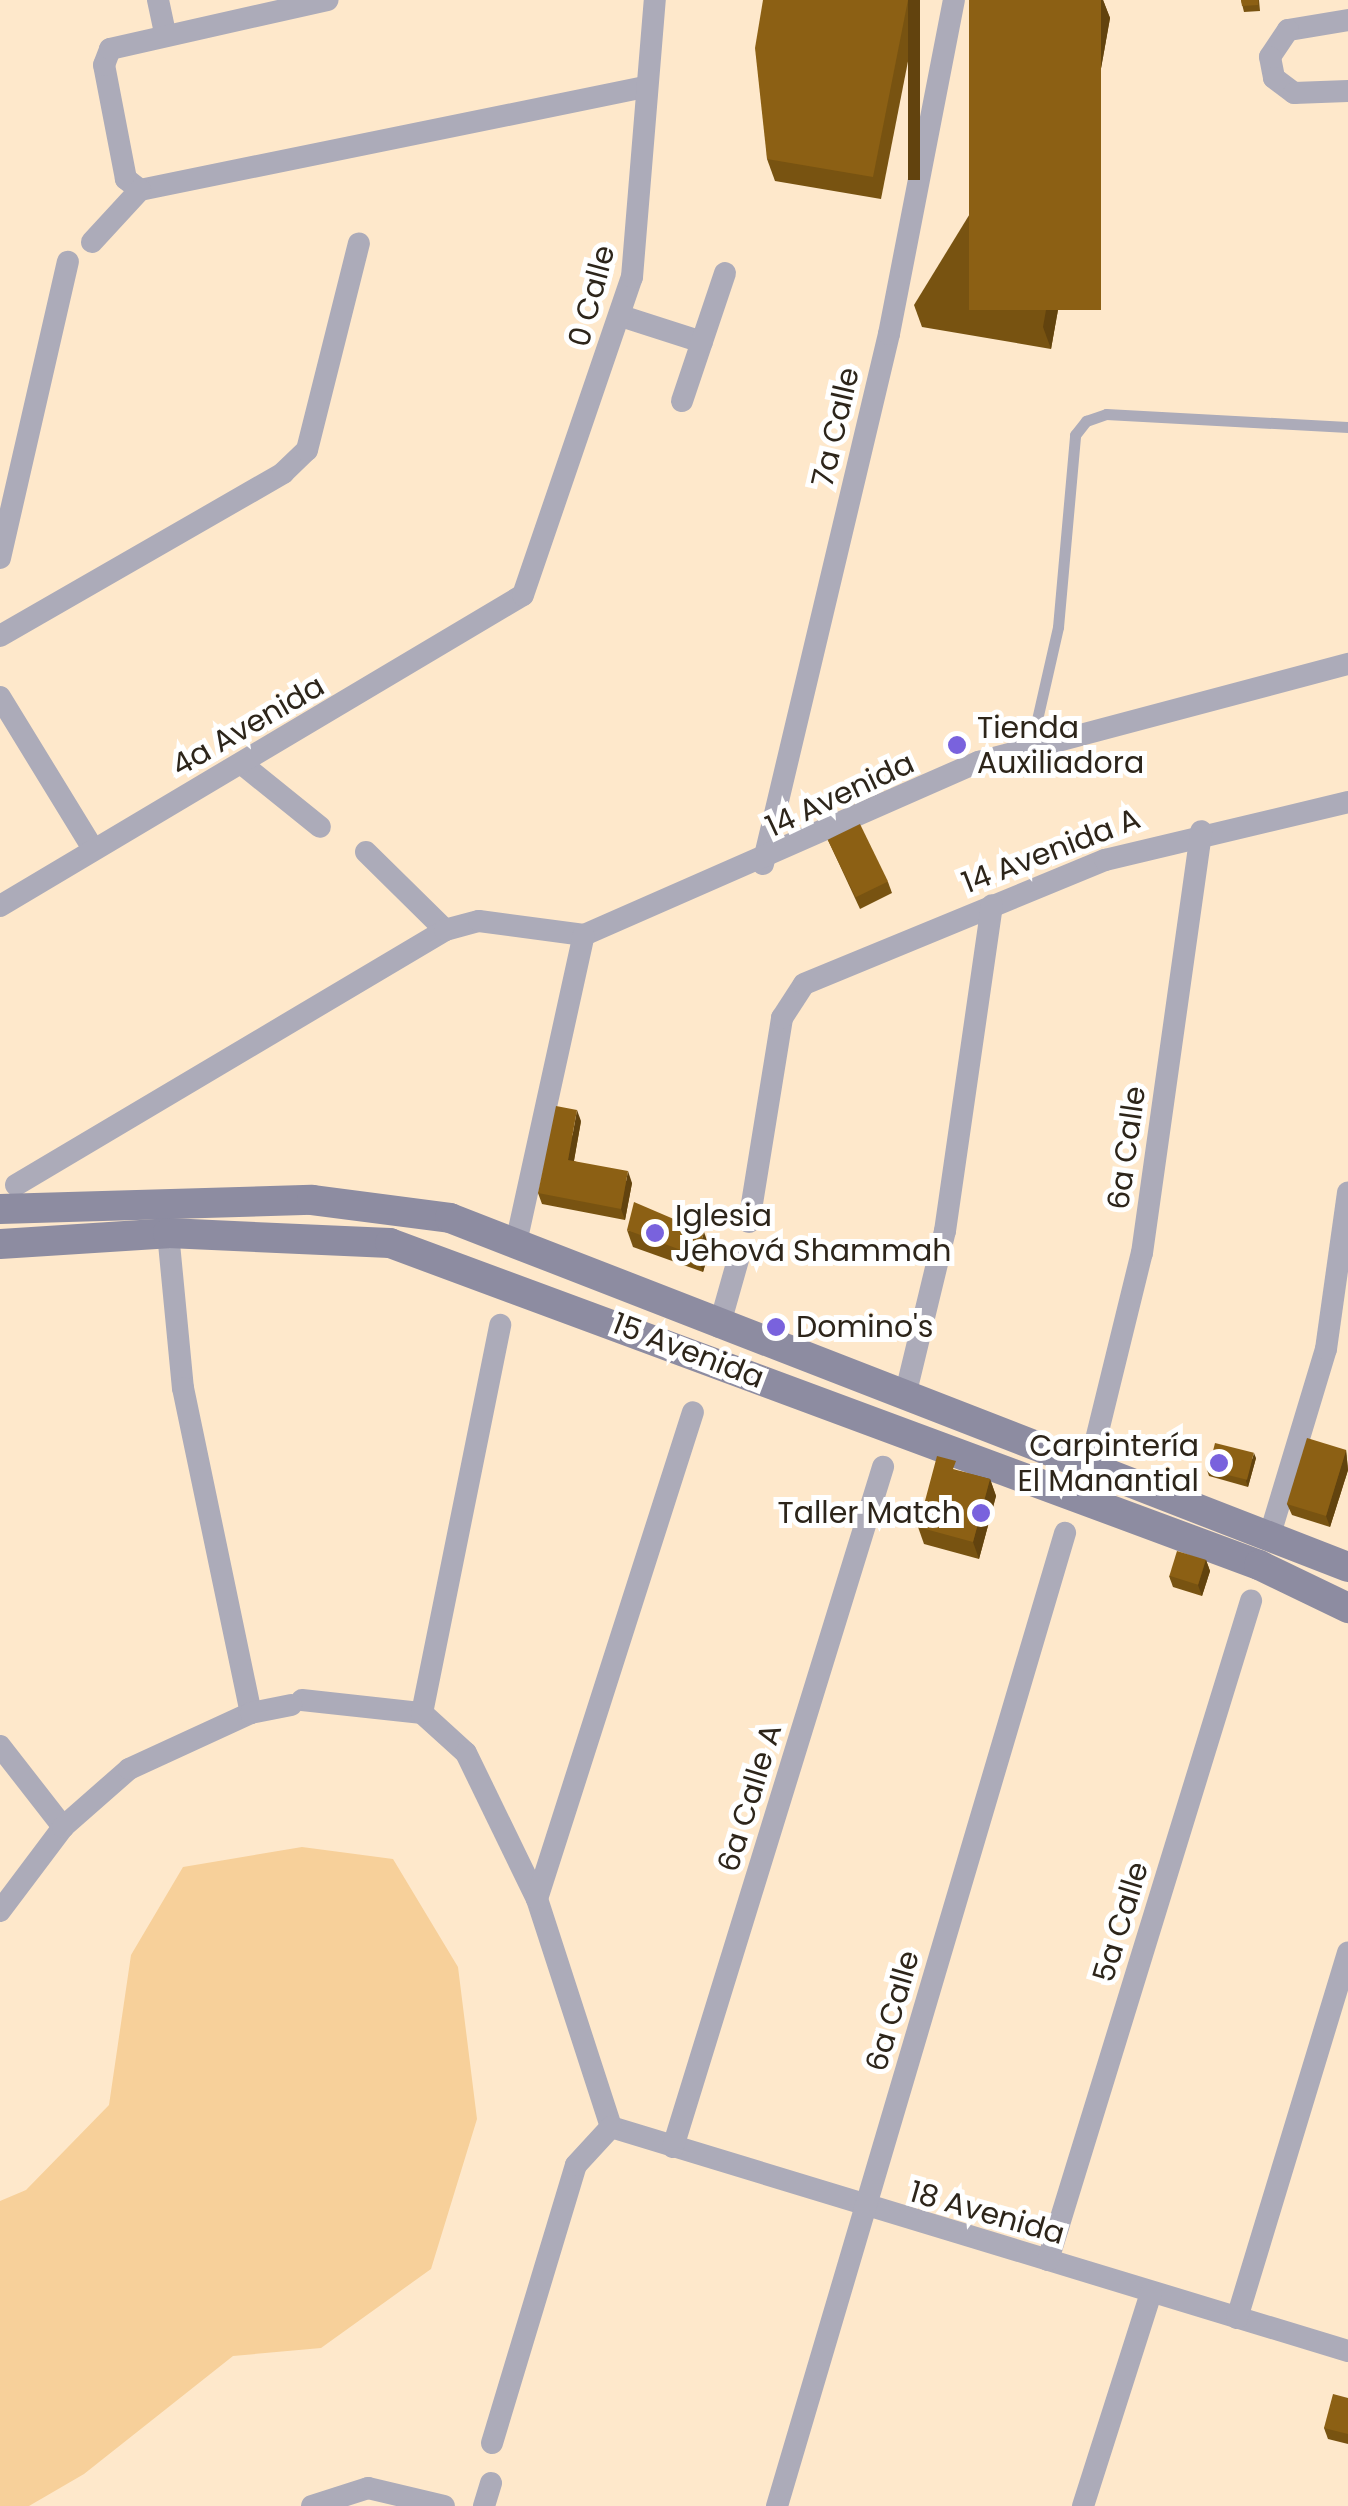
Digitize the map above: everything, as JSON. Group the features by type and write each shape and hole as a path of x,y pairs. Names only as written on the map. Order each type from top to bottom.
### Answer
{"main road":[{"name":"15 Avenida","path":"8,1198 312,1200 399,1206 516,1243 718,1326 1089,1468 1271,1531 1348,1567"},
{"name":"15 Avenida","path":"0,1244 168,1232 336,1235 430,1254 1258,1565 1348,1608"}],"street":[{"path":"158,0 165,32"},
{"path":"140,190 126,178 104,65 110,49 165,32 328,0"},
{"name":"0 Calle","path":"523,595 621,316 642,216 645,87 654,0"},
{"name":"7a Calle","path":"763,864 889,334 954,0"},
{"path":"1348,20 1288,30 1270,56 1274,78 1294,93 1348,91"},
{"path":"92,242 140,190 645,87"},
{"path":"0,636 283,473 306,450 359,243"},
{"path":"0,558 68,262"},
{"path":"682,401 725,273"},
{"path":"621,316 702,342"},
{"name":"4a Avenida","path":"0,906 523,595"},
{"name":"14 Avenida","path":"455,929 480,921 584,936 763,864 1031,746 1348,664"},
{"path":"0,697 93,849"},
{"path":"242,764 320,826"},
{"name":"14 Avenida A","path":"749,1222 792,998 820,974 992,905 1200,831 1348,802"},
{"name":"6a Calle","path":"1089,1468 1146,1235 1200,831"},
{"path":"8,1198 455,929 366,852"},
{"path":"905,1396 944,1231 992,905"},
{"path":"516,1243 584,936"},
{"path":"1271,1531 1326,1349 1348,1193"},
{"path":"168,1232 183,1388 251,1713"},
{"path":"718,1326 740,1253"},
{"path":"422,1713 500,1325"},
{"path":"537,1899 692,1412"},
{"name":"6a Calle A","path":"674,2147 883,1467"},
{"name":"6a Calle","path":"778,2506 1066,1533"},
{"name":"5a Calle","path":"1048,2260 1251,1601"},
{"path":"0,1911 64,1827 129,1769 251,1713 296,1703 422,1713 466,1753 537,1899 611,2127 576,2165 492,2443"},
{"path":"0,1746 64,1827"},
{"path":"1238,2318 1348,1953"},
{"name":"18 Avenida","path":"611,2127 866,2210 1048,2260 1348,2351"},
{"path":"1083,2506 1151,2293"},
{"path":"484,2506 491,2483"},
{"path":"312,2506 368,2488 444,2506"}],"lane":[{"path":"1031,746 1058,627 1076,435 1086,421 1106,414 1348,427"}],"shaded area":[{"path":"302,1847 393,1859 458,1967 477,2119 431,2269 321,2348 233,2356 84,2474 29,2506 0,2506 0,2201 26,2190 109,2105 131,1955 183,1867"}],"building":[{"path":"763,0 908,0 873,177 767,159 755,48"},
{"path":"969,0 1101,0 1101,310 969,310"},
{"path":"1241,0 1258,0 1258,5 1242,6"},
{"path":"860,824 888,882 856,897 828,840"},
{"path":"556,1106 577,1110 568,1160 628,1171 621,1209 538,1193"},
{"path":"634,1202 704,1232 697,1256 627,1230"},
{"path":"1307,1438 1346,1450 1326,1516 1287,1504"},
{"path":"1215,1443 1254,1453 1247,1480 1208,1470"},
{"path":"937,1456 956,1461 953,1469 990,1479 973,1542 918,1527"},
{"path":"1177,1551 1206,1560 1198,1585 1169,1576"},
{"path":"1333,2394 1348,2398 1348,2434 1324,2428"}],"place":[{"name":"Tienda Auxiliadora","path":"957,745"},
{"name":"Iglesia Jehová Shammah","path":"655,1233"},
{"name":"Domino's","path":"776,1327"},
{"name":"Carpintería El Manantial","path":"1219,1463"},
{"name":"Taller Match","path":"981,1513"}]}
